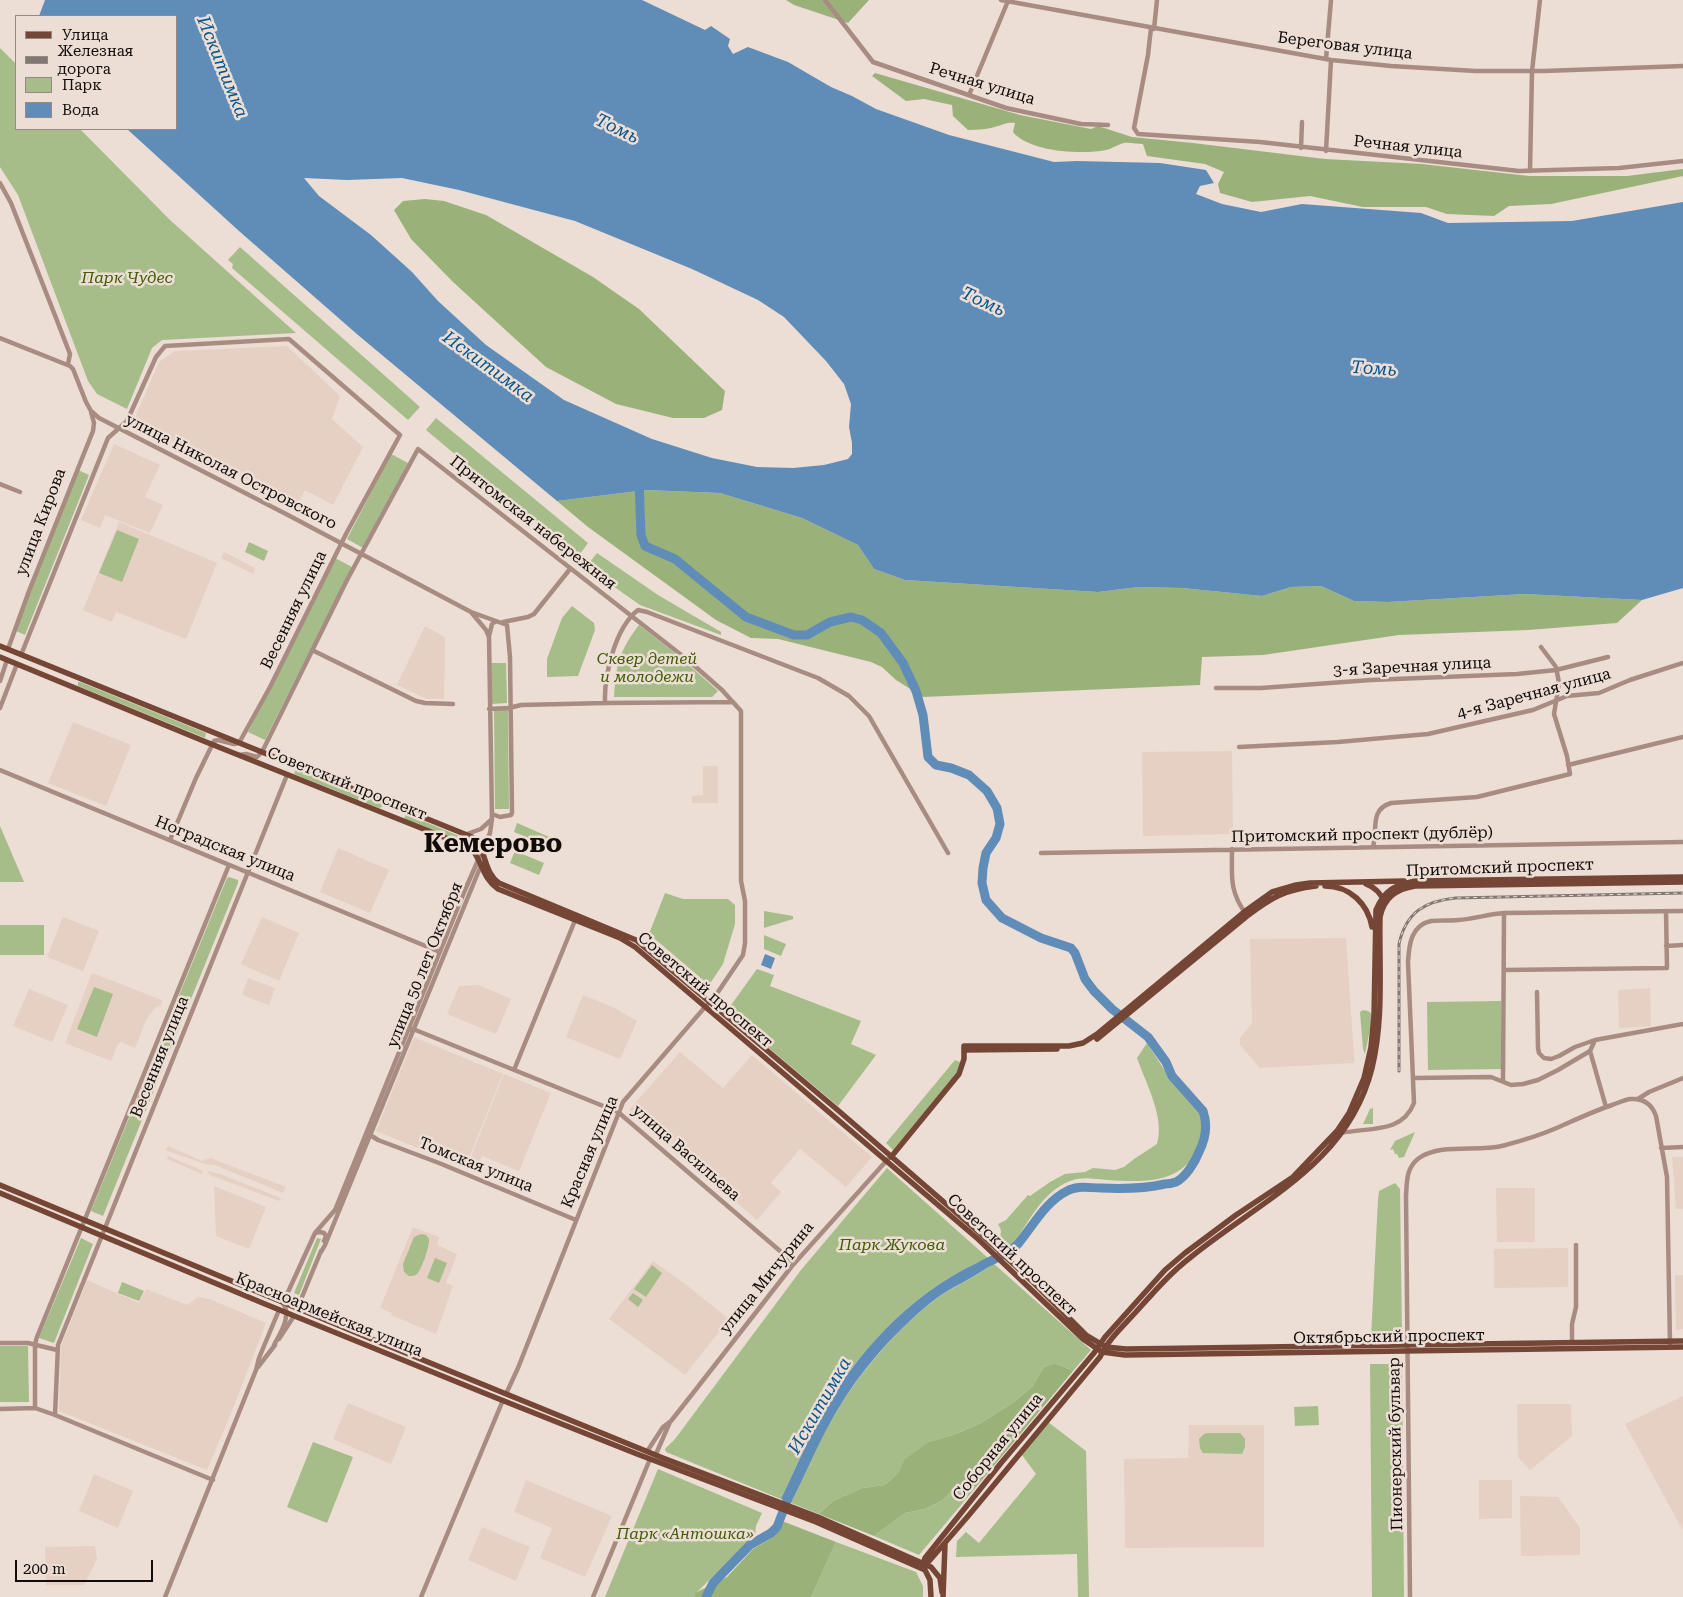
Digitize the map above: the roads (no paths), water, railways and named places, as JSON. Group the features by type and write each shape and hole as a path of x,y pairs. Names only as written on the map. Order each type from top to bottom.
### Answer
{"main road":[{"name":"Советский проспект","path":"0,646 466,834 477,841 491,876 499,882 576,917"},
{"name":"улица Кирова","path":"7,660 8,649"},
{"name":"улица Кирова","path":"17,664 21,655"},
{"name":"Советский проспект","path":"0,657 471,848 480,862 487,879 498,889 636,940 980,1237 1101,1348"},
{"path":"76,688 76,681 81,678"},
{"path":"376,811 381,811 384,808 384,803 381,800"},
{"path":"399,820 397,812 403,809"},
{"name":"Притомский проспект","path":"1383,900 1388,890 1397,886 1415,884 1683,877"},
{"name":"Притомский проспект","path":"1383,900 1396,891 1415,884 1683,882"},
{"path":"889,1158 959,1074 964,1059 964,1048 1074,1049 1091,1043 1272,892 1290,886 1310,883 1415,884"},
{"path":"1101,1348 1172,1273 1239,1221 1294,1182 1322,1156 1342,1133 1360,1102 1372,1068 1380,997 1380,917 1383,900 1372,886 1363,883"},
{"path":"1245,914 1270,898 1315,886 1397,886"},
{"path":"1331,886 1351,894 1368,910 1375,940"},
{"path":"1101,1348 1143,1294 1173,1263 1236,1215 1293,1177 1337,1131 1349,1113 1364,1078 1371,1046 1374,1016 1376,910 1383,900"},
{"name":"Красноармейская улица","path":"0,1185 297,1309 753,1494"},
{"name":"Красноармейская улица","path":"0,1193 279,1310 650,1459 753,1494"},
{"name":"улица 50 лет Октября","path":"279,1310 283,1303"},
{"name":"улица 50 лет Октября","path":"294,1316 297,1309"},
{"name":"Октябрьский проспект","path":"1101,1348 1125,1355 1670,1344 1683,1341"},
{"name":"Октябрьский проспект","path":"1407,1348 1572,1342 1670,1344 1683,1347"},
{"name":"Соборная улица","path":"923,1565 946,1542 1100,1357 1101,1348"},
{"name":"Соборная улица","path":"923,1565 925,1558 1001,1463 1101,1348"},
{"name":"Красная улица","path":"503,1400 506,1394"},
{"path":"648,1450 650,1459"},
{"name":"улица Мичурина","path":"650,1459 656,1454"},
{"path":"753,1494 931,1567 937,1574 943,1594"},
{"path":"943,1594 946,1542"},
{"path":"923,1565 930,1577 931,1597"}],"street":[{"name":"Речная улица","path":"825,0 874,62 1006,108 1081,124 1108,125"},
{"name":"Береговая улица","path":"1001,0 1328,60 1457,70 1532,71 1683,66"},
{"path":"1153,29 1157,0"},
{"path":"1326,151 1328,60 1332,0"},
{"path":"1530,171 1532,71 1540,0"},
{"path":"969,96 1008,2"},
{"name":"Речная улица","path":"1153,29 1134,128 1138,134 1260,142 1326,151 1519,171 1619,168 1683,161"},
{"path":"1301,148 1302,122"},
{"path":"0,184 11,203 70,354 68,364 0,338"},
{"name":"Весенняя улица","path":"120,428 127,421 156,357 165,346 289,339 400,435 341,543 270,687 240,743"},
{"name":"улица Николая Островского","path":"68,364 73,369 91,411 103,420 472,612 495,622"},
{"name":"улица Кирова","path":"8,649 29,591 93,431 94,422 91,411"},
{"name":"улица Кирова","path":"93,431 103,420"},
{"name":"улица Кирова","path":"21,655 108,438 108,422"},
{"name":"улица Кирова","path":"108,438 120,428"},
{"name":"Весенняя улица","path":"262,752 361,553 418,448"},
{"name":"Притомская набережная","path":"418,448 689,661 733,702"},
{"path":"0,484 20,492"},
{"path":"489,637 492,624 495,622 522,618 534,614 570,569"},
{"path":"605,703 605,679 612,652 638,610 818,678 849,696 869,716 948,853"},
{"path":"472,612 489,637"},
{"path":"466,834 481,829 492,817 504,817 512,813 508,631 507,625 502,622"},
{"name":"улица 50 лет Октября","path":"410,1029 480,862 490,833 492,817 489,637"},
{"path":"1372,847 1375,840 1377,813 1382,806 1476,797 1570,774 1554,714 1558,683 1556,670 1541,647"},
{"path":"312,650 416,701 425,704 453,704"},
{"name":"3-я Заречная улица","path":"1216,688 1261,688 1371,680 1517,674 1556,670 1608,657"},
{"name":"улица Кирова","path":"0,681 7,660"},
{"path":"0,708 17,664"},
{"name":"4-я Заречная улица","path":"1239,747 1338,742 1428,734 1533,710 1567,696 1599,693 1630,680 1683,664"},
{"path":"489,709 510,708 521,705 733,702"},
{"name":"Красная улица","path":"506,1394 518,1368 618,1112 624,1101 708,1004 739,962 744,949 745,900 741,881 740,711 733,702"},
{"path":"1568,765 1683,737"},
{"name":"Советский проспект","path":"212,744 218,740 231,744 240,743"},
{"path":"170,840 212,744"},
{"name":"Советский проспект","path":"239,755 246,754 257,757 262,752"},
{"name":"Ноградская улица","path":"0,770 440,952"},
{"name":"Весенняя улица","path":"56,1415 57,1350 101,1235 287,774"},
{"name":"Притомский проспект (дублёр)","path":"1042,853 1683,842"},
{"path":"1232,849 1232,885 1237,901 1245,914"},
{"name":"улица 50 лет Октября","path":"320,1252 325,1245 465,890 480,862"},
{"name":"Весенняя улица","path":"35,1408 35,1344 229,865"},
{"path":"1505,970 1666,968 1666,911"},
{"path":"1342,1133 1374,1129 1402,1122 1410,1114 1414,1103 1409,947 1413,935 1423,924 1431,921 1459,920 1504,913 1683,911"},
{"path":"1503,1081 1504,913"},
{"path":"514,1070 576,917"},
{"path":"1666,946 1683,945"},
{"path":"1537,992 1538,1048 1539,1053 1544,1058 1559,1056 1575,1047 1595,1040 1683,1024"},
{"name":"улица Васильева","path":"410,1029 618,1112 794,1263"},
{"path":"1413,1078 1491,1077 1510,1085 1538,1080 1590,1051 1595,1040"},
{"path":"1590,1051 1606,1107 1628,1099 1638,1099 1654,1109 1656,1116 1667,1177 1670,1344"},
{"path":"1638,1099 1649,1092 1683,1078"},
{"name":"Пионерский бульвар","path":"1410,1597 1406,1196 1408,1171 1421,1157 1445,1150 1499,1147 1558,1127 1584,1114 1606,1107"},
{"name":"улица 50 лет Октября","path":"283,1303 315,1233 335,1210 368,1134"},
{"name":"Томская улица","path":"368,1134 576,1220"},
{"path":"1661,1148 1683,1147"},
{"name":"улица Мичурина","path":"648,1450 659,1433 671,1421 794,1263 889,1158"},
{"name":"улица 50 лет Октября","path":"297,1309 320,1252 325,1234 315,1233"},
{"path":"1572,1342 1572,1324 1576,1307 1576,1245"},
{"path":"274,1346 287,1313 283,1303"},
{"name":"улица 50 лет Октября","path":"165,1597 279,1310"},
{"name":"улица 50 лет Октября","path":"256,1370 294,1316"},
{"path":"0,1343 35,1344 57,1350"},
{"name":"Красная улица","path":"422,1597 503,1400"},
{"path":"0,1409 35,1408 213,1480"},
{"name":"улица Мичурина","path":"656,1454 671,1421"},
{"name":"улица Мичурина","path":"593,1597 650,1459"}],"water":[{"name":"Томь","path":"45,0 642,0 705,30 711,26 730,39 728,46 733,54 748,47 788,62 831,87 876,109 949,135 1054,162 1160,163 1206,170 1214,183 1200,186 1196,194 1222,204 1261,212 1302,204 1421,213 1448,223 1572,221 1683,202 1683,588 1642,600 1525,594 1388,602 1354,601 1321,586 1291,587 1262,596 1182,588 1139,587 1098,592 905,580 874,569 858,545 802,518 720,493 646,490 557,501 358,335 239,231 128,130 178,130 178,15 39,15","holes":["304,178 347,180 402,178 459,190 575,221 692,269 758,300 784,317 826,361 844,384 851,404 849,427 852,454 848,459 824,465 793,468 757,467 712,458 652,439 564,400 486,345 438,301 412,272 371,235 319,196"]},
{"path":"765,954 775,958 771,969 761,965"},
{"path":"988,1258 993,1263 929,1304 902,1328 878,1354 855,1383 835,1414 791,1503 781,1499 820,1417 858,1360 876,1339 916,1301 939,1284"}],"waterway":[{"name":"Искитимка","path":"639,480 641,535 645,546 675,559 746,617 794,635 807,635 830,622 851,617 862,620 881,633 903,663 916,691 923,715 928,757 936,765 969,775 987,791 997,808 1000,824 996,838 986,853 983,868 982,883 986,900 1002,918 1041,938 1071,948 1075,953 1085,979 1094,991 1112,1009 1148,1037 1166,1062 1172,1076 1203,1111 1206,1127 1203,1142 1193,1165 1180,1180 1141,1188 1083,1187 1071,1189 1052,1201 1018,1244 1001,1256 982,1265"},
{"name":"Искитимка","path":"706,1597 713,1583 750,1545 771,1533 777,1527 787,1501"}],"railway":[{"path":"1399,1071 1399,944 1406,924 1418,910 1435,902 1456,898 1683,893"}],"district":[{"name":"Кемерово","path":"493,844"}],"park label":[{"name":"Парк Чудес","path":"127,278"},
{"name":"Сквер детей и молодежи","path":"647,668"},
{"name":"Парк Жукова","path":"892,1245"},
{"name":"Парк «Антошка»","path":"685,1534"}]}
